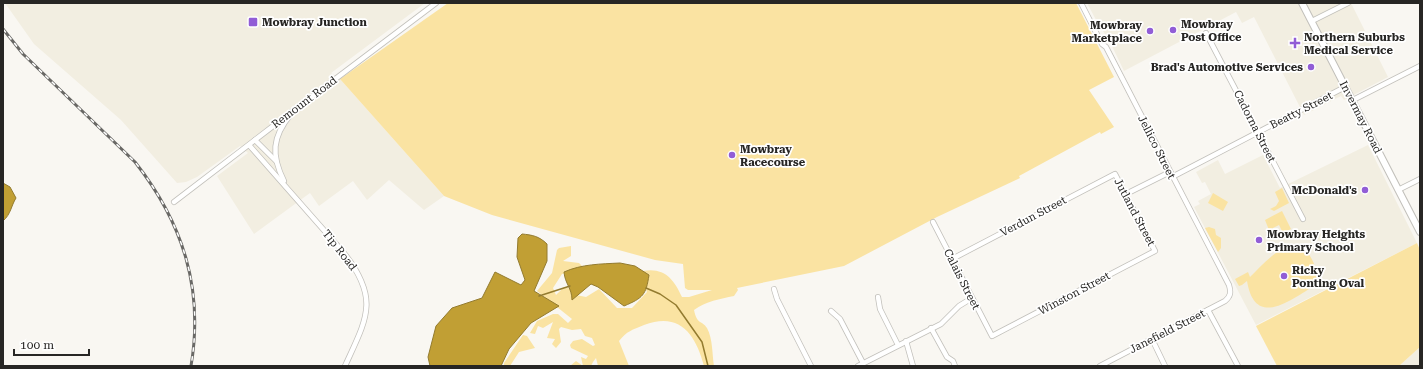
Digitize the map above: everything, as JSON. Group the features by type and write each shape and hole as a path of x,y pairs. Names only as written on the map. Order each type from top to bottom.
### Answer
{"main road":[{"name":"Invermay Road","path":"1302,3 1420,232"}],"street":[{"name":"Remount Road","path":"174,202 436,3"},
{"name":"Jellico Street","path":"1081,3 1102,44 1106,48 1231,293"},
{"path":"1312,22 1348,3"},
{"name":"Cadorna Street","path":"1206,33 1303,219"},
{"path":"1353,100 1420,66"},
{"name":"Beatty Street","path":"1126,194 1258,132 1345,87"},
{"name":"Tip Road","path":"275,160 275,147 278,136 284,122 294,110"},
{"name":"Tip Road","path":"255,140 275,160 288,188"},
{"name":"Tip Road","path":"249,145 344,253 354,266 364,285 367,302 364,320 362,328 345,366"},
{"path":"267,165 275,160"},
{"name":"Jutland Street","path":"1115,174 1155,251"},
{"name":"Verdun Street","path":"952,259 1115,174"},
{"path":"1398,190 1420,179"},
{"name":"Calais Street","path":"933,222 992,336"},
{"name":"Winston Street","path":"992,336 1155,251"},
{"path":"774,289 777,299 811,366"},
{"name":"Janefield Street","path":"1100,366 1225,301 1231,293"},
{"path":"878,297 880,309 898,345"},
{"path":"858,366 941,324 959,306 972,298"},
{"path":"1208,310 1238,366"},
{"path":"831,311 840,319 863,363"},
{"path":"932,328 947,357 953,361 955,366"},
{"path":"1152,339 1165,366"},
{"path":"906,341 913,366"}],"shaded area":[{"path":"5,3 425,3 331,73 340,79 444,196 424,210 389,180 367,200 353,181 319,206 310,193 254,234 217,176 248,153 240,146 197,177 186,182 177,183 121,120 34,44"},
{"name":"Mowbray Racecourse","path":"448,3 1076,3 1114,77 1089,90 1114,127 1101,134 1100,132 1019,176 1020,178 937,217 844,266 737,288 738,290 734,296 703,304 694,310 698,320 707,328 709,332 714,366 704,366 696,345 691,336 684,329 677,324 667,321 657,321 636,328 627,333 619,341 629,366 598,366 596,358 591,366 583,366 581,357 586,359 588,356 571,348 570,345 573,341 582,339 593,346 595,345 592,338 585,336 581,329 572,330 561,327 559,329 561,342 556,348 552,344 555,339 547,338 553,322 543,328 538,326 535,334 530,333 537,321 553,314 558,314 568,323 572,319 537,291 552,273 557,250 559,248 571,246 571,256 563,261 579,263 583,267 581,271 562,274 553,288 556,295 564,287 572,289 576,295 586,297 599,289 617,308 632,308 647,292 642,280 643,271 650,270 662,273 672,280 682,297 689,297 712,290 688,290 685,288 683,264 655,260 492,215 444,196 340,79"},
{"path":"1087,3 1351,3 1388,77 1344,100 1341,96 1304,115 1254,17 1242,23 1236,12 1124,71 1111,44"},
{"path":"1368,145 1417,243 1256,325 1194,207 1200,204 1198,201 1211,194 1205,182 1202,183 1196,172 1218,160 1225,174 1263,155 1280,188"},
{"path":"3,183 10,187 16,198 9,213 3,221"},
{"path":"1282,188 1289,203 1274,211 1270,209 1276,206 1279,201 1275,192"},
{"path":"1213,193 1228,202 1223,211 1208,203"},
{"path":"1282,211 1291,229 1283,233 1279,225 1269,230 1265,220"},
{"path":"1209,227 1215,229 1216,235 1221,238 1221,248 1218,252 1205,228"},
{"path":"522,234 535,236 547,244 547,261 534,291 559,306 531,323 509,349 501,366 430,366 428,357 436,326 452,308 482,298 495,272 521,285 525,280 517,257 518,238"},
{"path":"1417,243 1420,250 1420,347 1399,366 1277,366 1256,326"},
{"name":"Ricky Ponting Oval","path":"1293,245 1309,254 1315,265 1317,284 1286,303 1266,307 1258,304 1251,296 1247,281 1239,286 1235,279 1248,272 1250,277 1276,253 1287,246"},
{"path":"620,263 635,266 649,275 645,291 636,301 624,306 598,287 591,284 572,300 571,292 564,272 585,266"},
{"path":"523,335 527,336 535,348 519,352 510,366 504,366 504,363"},
{"path":"1420,347 1420,366 1399,366"},
{"path":"576,361 583,366 570,366"}],"waterway":[{"path":"539,296 570,286"},
{"path":"646,288 660,294 676,305 702,342 708,366"}],"railway":[{"path":"3,29 23,54 135,162 152,185 166,209 186,258 192,284 194,338 191,366"}],"place":[{"name":"Mowbray Junction","path":"253,22"},
{"name":"Mowbray Post Office","path":"1173,30"},
{"name":"Mowbray Marketplace","path":"1150,31"},
{"name":"Northern Suburbs Medical Service","path":"1295,43"},
{"name":"Brad's Automotive Services","path":"1311,67"},
{"name":"Mowbray Racecourse","path":"732,155"},
{"name":"McDonald's","path":"1365,190"},
{"name":"Mowbray Heights Primary School","path":"1259,240"},
{"name":"Ricky Ponting Oval","path":"1284,276"}]}
